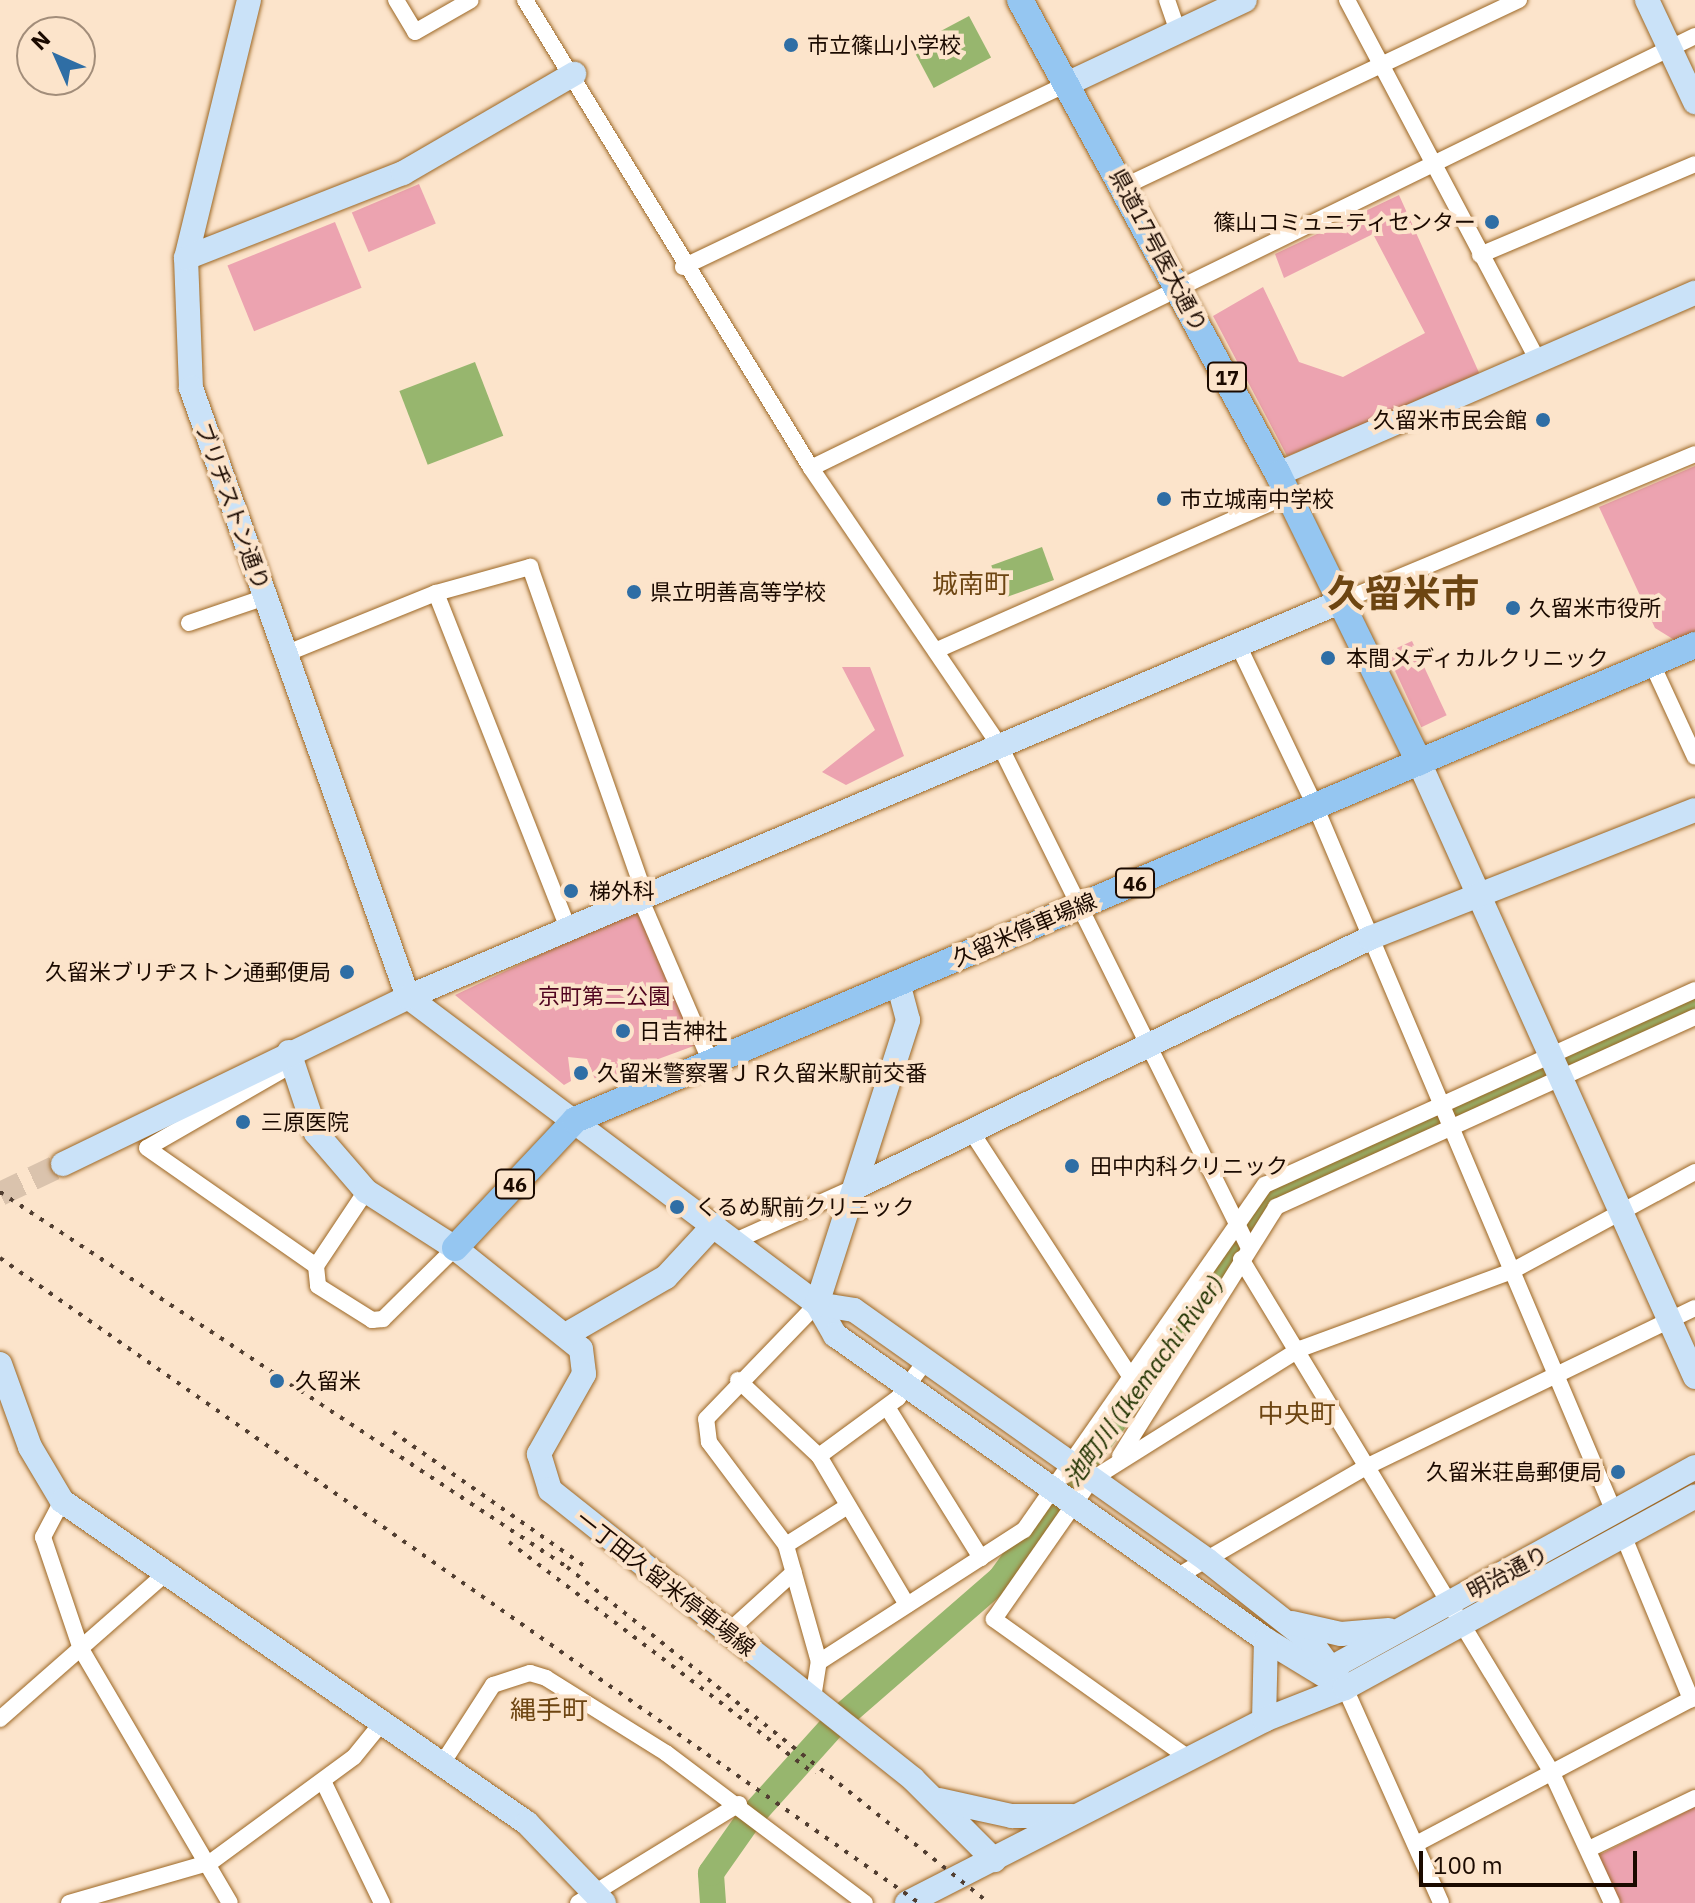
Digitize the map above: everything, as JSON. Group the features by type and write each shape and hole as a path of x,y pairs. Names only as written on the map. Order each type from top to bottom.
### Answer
{"main road":[{"name":"県道17号医大通り","path":"1020,0 1071,82 1180,288 1342,601 1419,762"},
{"name":"久留米停車場線","path":"575,1120 709,1058 1316,808 1695,645"},
{"name":"46","path":"455,1248 575,1120"}],"street":[{"name":"ブリヂストン通り","path":"249,0 186,258 191,388 408,997"},
{"path":"396,0 415,32 471,0"},
{"path":"525,0 574,74 683,267 811,468 1001,748 1240,1228 1244,1253 1551,1771 1591,1848 1612,1903"},
{"path":"1167,0 1178,32"},
{"path":"1347,0 1381,68 1437,165 1480,255 1539,363"},
{"path":"1125,186 1381,68 1519,0"},
{"path":"1647,0 1695,102"},
{"path":"683,267 1178,32 1230,3"},
{"path":"811,468 1437,165 1695,36"},
{"path":"186,258 403,173 574,74"},
{"path":"1480,255 1695,164"},
{"path":"937,650 1539,363 1695,293"},
{"path":"63,1164 291,1058 408,997 1695,454"},
{"path":"285,654 436,593 523,565 535,574 644,899 709,1058"},
{"path":"436,593 569,930"},
{"path":"189,623 266,597"},
{"path":"1239,647 1316,808 1693,1698 1416,1844"},
{"path":"1652,664 1695,757"},
{"path":"1419,762 1617,1212 1695,1377"},
{"path":"735,1241 856,1187 969,1128 1148,1046 1370,938 1480,898 1695,810"},
{"path":"817,1701 819,1662 786,1545 709,1442 706,1419 738,1380 817,1304 908,1020 898,982"},
{"path":"1117,1461 1244,1253 1276,1207 1556,1072 1695,990"},
{"path":"408,997 817,1304 835,1335 1266,1640 1333,1676"},
{"path":"819,1662 1024,1530 1051,1488 1240,1228 1265,1185 1441,1105 1556,1072 1695,1017"},
{"path":"291,1058 316,1133 366,1191 455,1248 569,1333 666,1277 714,1225"},
{"path":"291,1058 147,1148 316,1266"},
{"path":"969,1128 1131,1377"},
{"path":"1190,1759 994,1619 1091,1480 1300,1349 1512,1271 1695,1172"},
{"path":"366,1191 316,1266 318,1286 372,1320 383,1319 455,1248"},
{"path":"817,1304 854,1310 1068,1465 1207,1560 1282,1620 1333,1676 1416,1844 1441,1903"},
{"path":"1178,1576 1368,1466 1558,1377 1695,1308"},
{"name":"一丁田久留米停車場線","path":"569,1333 581,1349 584,1374 548,1432 539,1472 563,1502 852,1730 933,1798 994,1860"},
{"path":"819,1456 887,1407 925,1362"},
{"path":"0,1364 30,1447 62,1501 163,1576 379,1726 527,1823 593,1899 739,1804"},
{"path":"738,1380 819,1456 907,1605"},
{"path":"887,1407 981,1558"},
{"name":"明治通り","path":"1619,1524 1695,1467"},
{"name":"明治通り","path":"1333,1676 1619,1524 1695,1496"},
{"path":"62,1501 43,1537 81,1649 211,1862 230,1903"},
{"path":"786,1545 848,1506"},
{"path":"728,1632 794,1572"},
{"path":"0,1719 163,1576"},
{"name":"明治通り","path":"1333,1676 1408,1626 1457,1612"},
{"path":"1282,1620 1341,1634 1408,1626"},
{"path":"1264,1720 1266,1640"},
{"path":"440,1767 493,1685 530,1673 739,1804 865,1903"},
{"path":"907,1903 1264,1720 1333,1676"},
{"path":"69,1903 211,1862 323,1781 379,1726"},
{"path":"323,1781 382,1903"},
{"path":"933,1798 1012,1816 1079,1816"},
{"path":"1591,1848 1695,1798"}],"green space":[{"path":"419,184 436,224 369,252 352,213"},
{"path":"1399,195 1481,377 1287,456 1213,316 1263,287 1299,362 1343,377 1425,333 1373,234 1284,278 1275,254"},
{"path":"335,222 362,288 254,331 227,265"},
{"path":"1695,466 1695,633 1676,641 1655,628 1599,507"},
{"path":"1412,641 1447,715 1421,727 1387,653"},
{"path":"842,667 870,667 904,756 846,785 822,772 875,730"},
{"name":"京町第二公園","path":"637,909 699,1044 596,1082 587,1059 568,1057 571,1081 564,1085 455,995"},
{"path":"1695,1807 1695,1903 1617,1903 1599,1855"}],"shaded area":[{"path":"969,16 991,57 934,88 912,47"},
{"path":"475,362 503,436 428,465 399,391"},
{"path":"1042,547 1054,580 1003,598 991,565"}],"waterway":[{"name":"池町川 (Ikemachi River)","path":"713,1903 711,1873 749,1819 839,1719 1001,1578 1280,1191 1695,1003"}],"tunnel":[{"path":"0,1194 63,1164"}],"railway":[{"path":"0,1192 567,1567 989,1903"},
{"path":"0,1258 919,1903"},
{"path":"393,1432 586,1567"},
{"path":"509,1542 815,1774"}],"place":[{"name":"市立篠山小学校","path":"791,45"},
{"name":"篠山コミュニティセンター","path":"1492,222"},
{"name":"久留米市民会館","path":"1543,420"},
{"name":"市立城南中学校","path":"1164,499"},
{"name":"県立明善高等学校","path":"634,592"},
{"name":"久留米市役所","path":"1513,608"},
{"name":"本間メディカルクリニック","path":"1328,658"},
{"name":"梯外科","path":"571,891"},
{"name":"久留米ブリヂストン通郵便局","path":"347,972"},
{"name":"日吉神社","path":"623,1031"},
{"name":"久留米警察署ＪＲ久留米駅前交番","path":"581,1073"},
{"name":"三原医院","path":"243,1122"},
{"name":"田中内科クリニック","path":"1072,1166"},
{"name":"くるめ駅前クリニック","path":"677,1207"},
{"name":"久留米","path":"277,1381"},
{"name":"久留米荘島郵便局","path":"1618,1472"}],"district":[{"name":"城南町","path":"971,584"},
{"name":"久留米市","path":"1403,593"},
{"name":"中央町","path":"1297,1414"},
{"name":"縄手町","path":"549,1710"}]}
